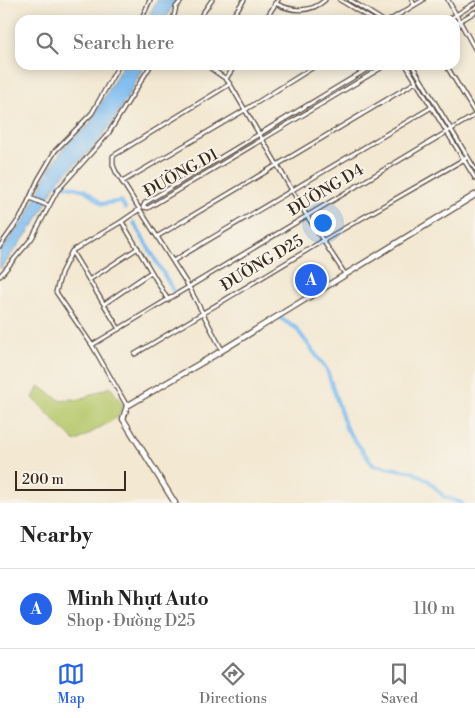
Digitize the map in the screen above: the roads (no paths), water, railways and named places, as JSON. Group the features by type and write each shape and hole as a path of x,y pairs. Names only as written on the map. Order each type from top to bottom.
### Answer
{"street":[{"path":"143,15 150,0"},
{"path":"174,15 176,7 182,0"},
{"path":"202,15 212,0"},
{"path":"234,15 244,0"},
{"path":"268,15 277,2 284,8 301,10 319,5 326,0"},
{"path":"340,0 365,15"},
{"path":"350,0 374,15"},
{"path":"412,0 414,5"},
{"path":"398,15 423,0"},
{"path":"448,0 456,15 475,3"},
{"path":"475,12 460,21 475,49"},
{"path":"0,246 18,223 45,166 61,142 89,117 116,70"},
{"path":"0,276 32,238 47,205 57,191 105,138 148,70"},
{"path":"213,70 230,84 307,216 345,274"},
{"path":"226,79 232,70"},
{"path":"122,182 309,70"},
{"name":"ĐƯỜNG D1","path":"141,208 145,203 366,70"},
{"name":"ĐƯỜNG D1","path":"141,208 148,208 378,70"},
{"path":"409,70 449,130"},
{"path":"415,70 466,158 475,178"},
{"path":"449,70 475,114"},
{"path":"158,236 416,82"},
{"path":"222,350 189,287 141,208 122,182 113,165 113,156 230,84"},
{"path":"173,261 432,107"},
{"name":"ĐƯỜNG D4","path":"92,345 475,114"},
{"path":"466,158 475,169"},
{"name":"ĐƯỜNG D25","path":"135,354 324,240 466,158"},
{"path":"175,503 123,419 127,406 475,195"},
{"path":"31,199 47,205"},
{"path":"127,406 92,345 56,292 61,273 72,251 122,222 141,208"},
{"path":"122,222 168,300"},
{"path":"89,280 138,248"},
{"path":"72,251 119,329"},
{"path":"104,304 151,272"}],"water":[{"path":"157,0 177,0 168,15 150,15"},
{"path":"120,70 141,70 112,123 93,148 58,180 36,222 0,269 0,251 26,218 50,168 67,144 89,125"}],"waterway":[{"path":"52,182 85,190 102,204 121,201 125,208"},
{"path":"134,223 173,290"},
{"path":"280,318 296,328 327,370 346,428 373,465 413,472 429,481 443,496 462,503"}],"place":[{"name":"Minh Nhựt Auto","path":"311,280"}]}
